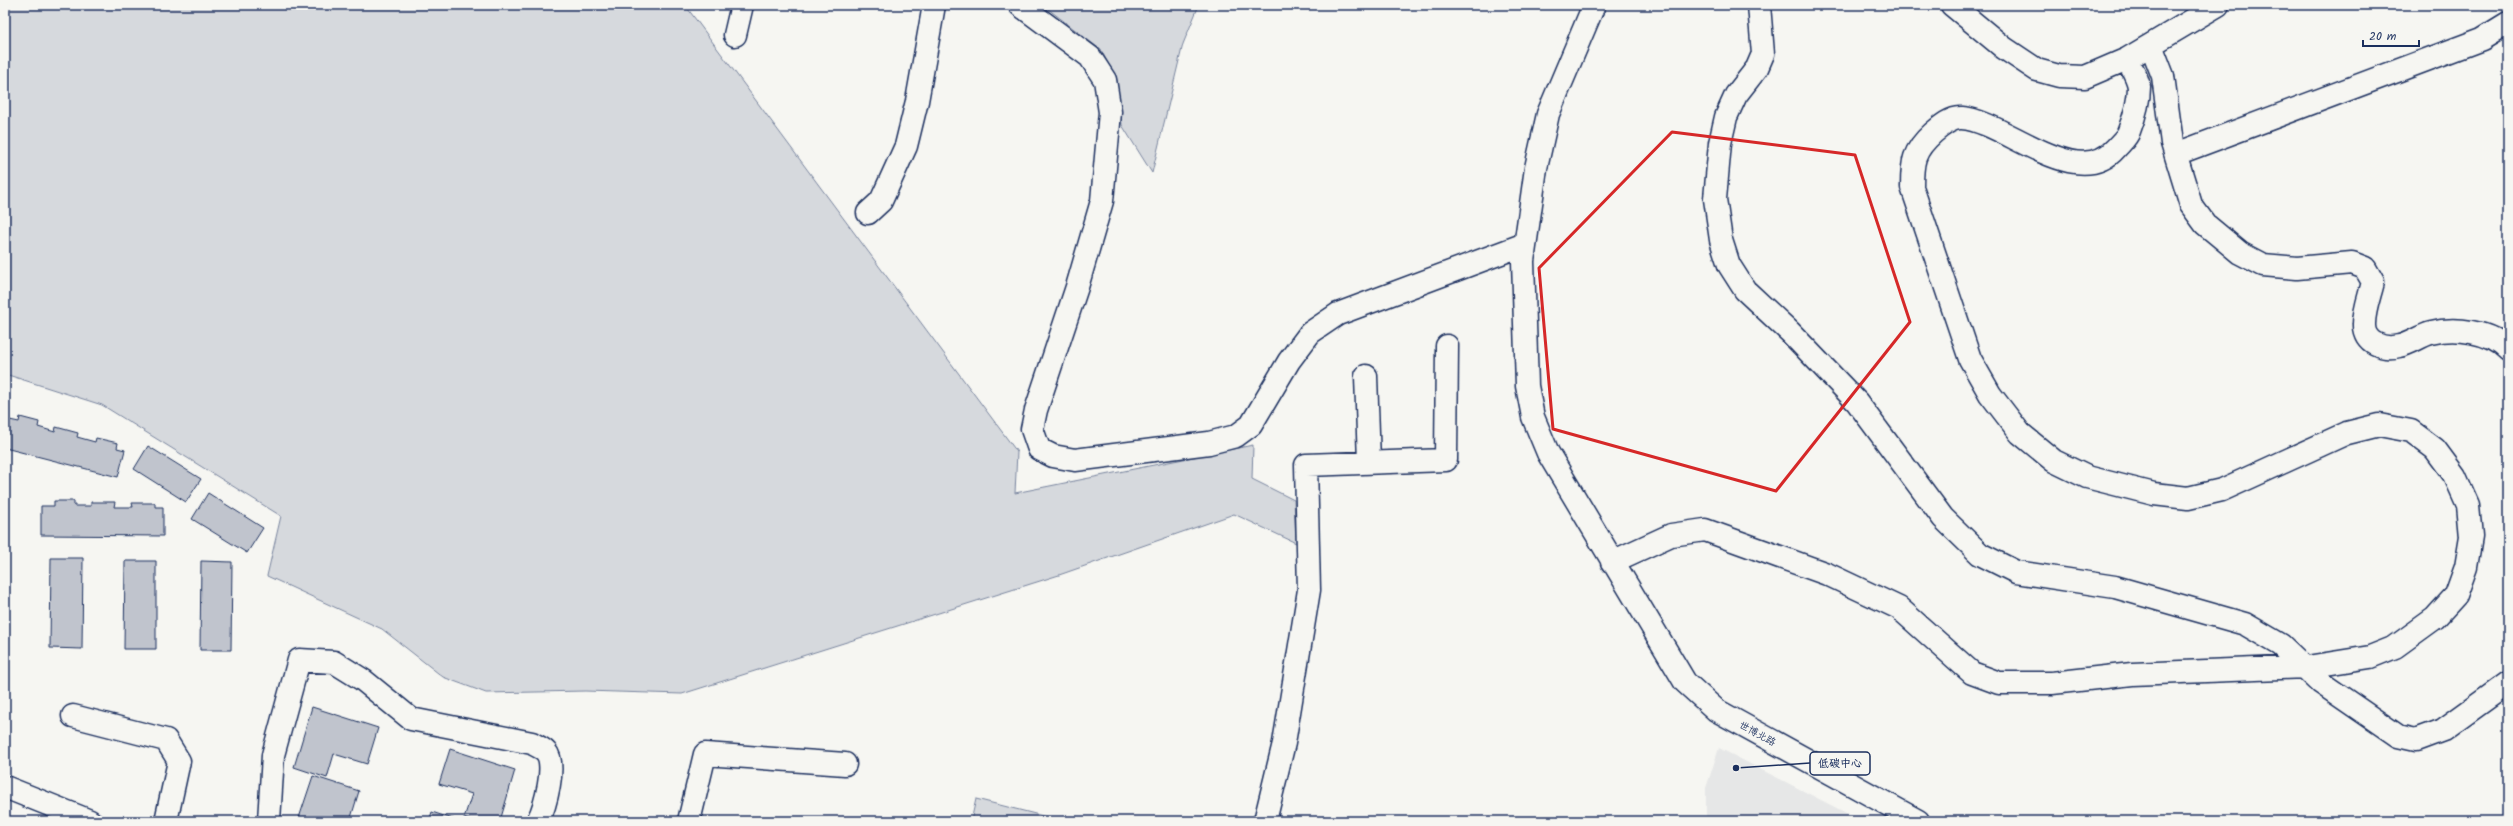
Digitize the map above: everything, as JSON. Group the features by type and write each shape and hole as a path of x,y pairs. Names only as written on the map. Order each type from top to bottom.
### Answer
{"street":[{"path":"736,35 742,5"},
{"path":"868,213 881,201 906,146 917,101 934,5"},
{"path":"1020,5 1090,57 1106,80 1110,112 1102,201 1078,287 1044,383 1032,429 1039,449 1053,456 1082,459 1209,443 1236,436 1251,425 1289,361 1310,333 1338,314 1525,244"},
{"name":"世博北路","path":"1594,5 1548,114 1536,168 1523,261 1528,386 1533,417 1548,454 1636,603 1685,682 1716,710 1918,821"},
{"path":"1759,5 1763,54 1757,68 1736,95 1726,117 1720,143 1716,199 1721,240 1729,265 1745,290 1790,332 1857,402 1943,518 1980,554 2016,572 2115,587 2245,624 2282,645 2307,667 2321,683 2398,736 2416,740 2443,730 2508,683"},
{"path":"1952,5 2004,48 2037,70 2059,76 2085,77 2128,58 2218,5"},
{"path":"2176,154 2482,39 2508,23"},
{"path":"2151,45 2163,76 2176,154 2191,204 2205,224 2240,253 2263,264 2297,268 2352,263 2365,268 2373,282 2364,325 2368,339 2381,347 2399,346 2431,333 2465,331 2486,335 2508,350"},
{"path":"1612,562 1671,535 1705,530 1827,574 1899,608 1972,673 1999,683 2052,683 2132,674 2307,667 2370,657 2395,647 2435,618 2456,595 2466,567 2471,537 2468,505 2455,476 2435,449 2411,431 2379,424 2347,433 2222,490 2188,498 2154,494 2087,477 2054,461 2020,433 1990,394 1970,358 1912,187 1912,160 1924,141 1943,124 1960,118 1980,122 2064,161 2094,161 2112,153 2129,134 2135,111 2139,86 2128,58"},
{"path":"1265,821 1284,743 1309,590 1306,465 1446,460 1447,346"},
{"path":"1366,376 1369,462"},
{"path":"269,821 273,755 299,660 334,662 363,680 411,719 532,743 546,752 552,767 542,813 538,821"},
{"path":"73,716 166,740 179,761 166,821"},
{"path":"688,821 705,754 845,764"},
{"path":"5,787 90,821"}],"highlighted area":[{"path":"1672,132 1855,155 1910,322 1776,491 1553,429 1539,268"}],"shaded area":[{"path":"5,5 685,5 1017,452 1015,493 1253,445 1252,479 1294,500 1296,543 1234,514 1059,575 682,694 585,691 486,693 443,677 382,629 267,576 281,516 102,405 5,374"},
{"path":"1043,5 1199,5 1183,44 1152,173 1122,125 1117,80 1101,50"},
{"path":"1719,748 1862,821 1706,821 1706,788"},
{"path":"976,799 1059,820 1059,821 971,821"}],"building":[{"path":"20,417 39,422 38,427 55,432 56,427 78,433 77,437 95,442 96,438 118,443 117,448 125,450 118,477 5,448 5,419 19,422"},
{"path":"148,446 201,479 186,502 134,469"},
{"path":"208,493 263,528 247,553 192,519"},
{"path":"54,501 74,501 74,506 91,506 91,502 115,502 114,507 133,507 132,503 155,503 155,507 163,507 163,536 41,535 41,506 54,506"},
{"path":"51,558 83,558 82,649 50,648"},
{"path":"125,561 156,561 156,649 124,649"},
{"path":"201,561 232,562 231,650 200,650"},
{"path":"312,707 378,728 367,764 334,754 327,778 294,767"},
{"path":"450,749 515,770 500,821 472,821 464,818 472,794 439,784"},
{"path":"313,776 359,791 350,821 298,821"},
{"path":"432,812 459,821 429,821"}],"place":[{"name":"低碳中心","path":"1736,768"}]}
